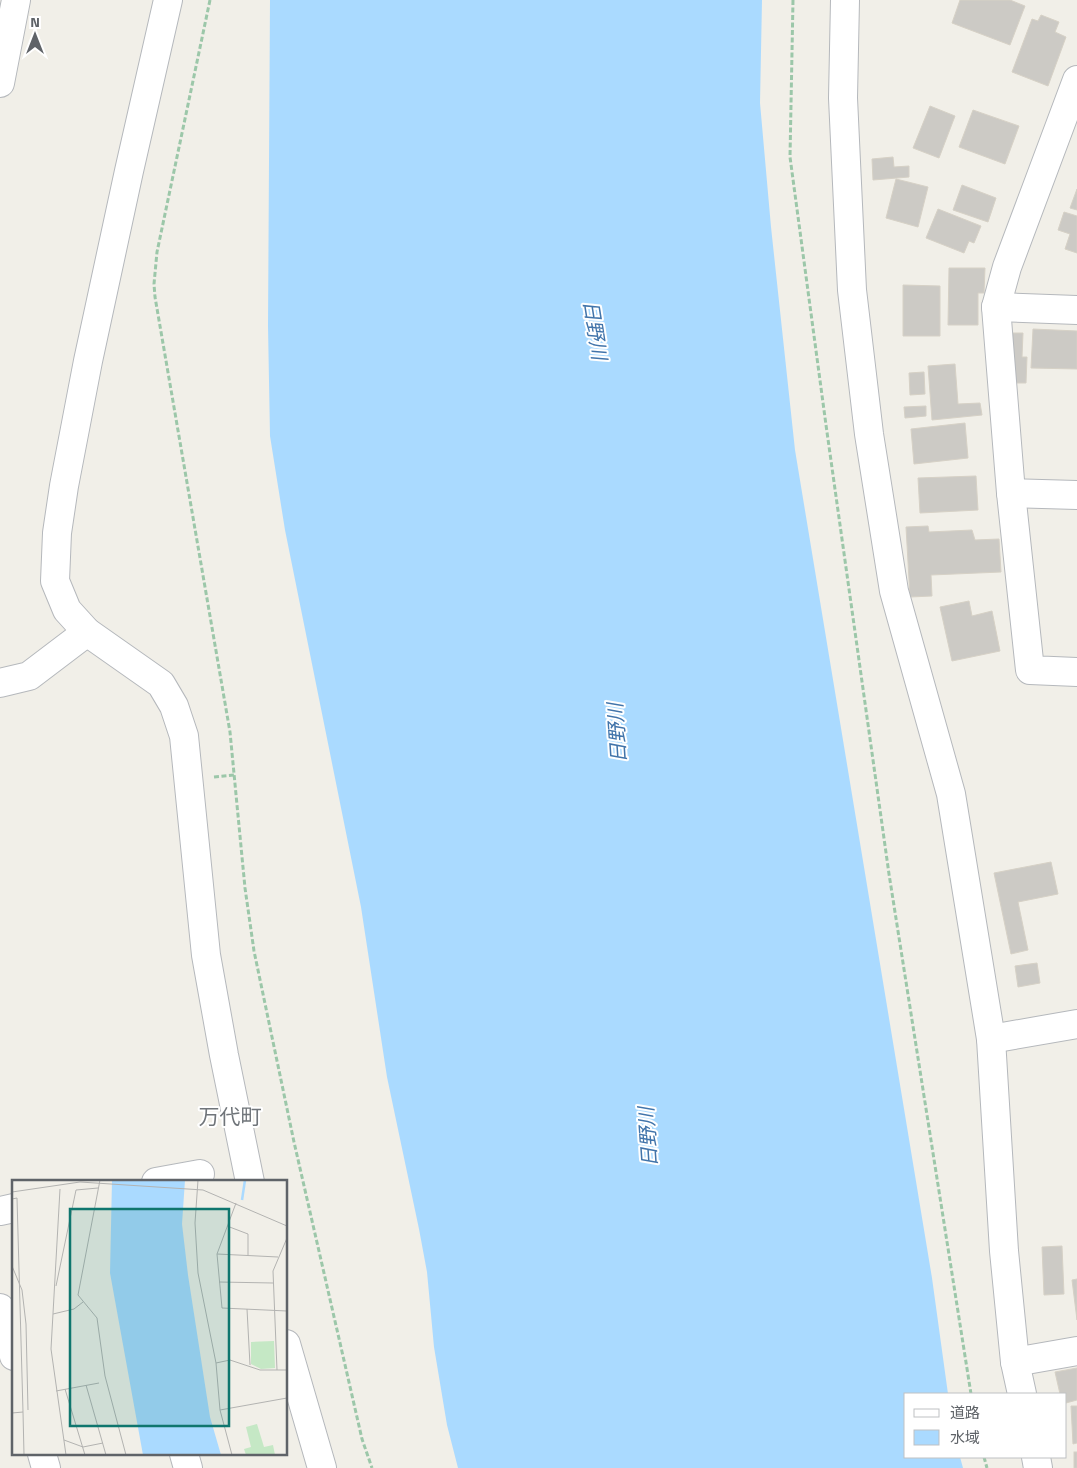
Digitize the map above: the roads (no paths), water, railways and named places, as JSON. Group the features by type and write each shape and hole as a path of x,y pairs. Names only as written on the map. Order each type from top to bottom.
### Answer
{"street":[{"path":"0,83 16,0"},
{"path":"168,0 88,361 64,486 57,533 54,581 67,610 87,632 161,684 174,706 184,736 206,955 250,1180"},
{"path":"845,0 844,98 852,290 869,434 894,591 951,794 991,1039 1004,1251 1015,1362 1022,1393"},
{"path":"1077,80 1071,116 1008,268 996,307 1011,493 1030,670 1077,672"},
{"path":"996,307 1077,310"},
{"path":"1011,493 1077,495"},
{"path":"0,684 29,676 87,632"},
{"path":"991,1039 1077,1024"},
{"path":"167,1180 200,1174"},
{"path":"0,1308 12,1349"},
{"path":"1015,1362 1077,1350"},
{"path":"288,1351 322,1468"}],"water":[{"name":"日野川","path":"270,0 762,0 760,103 795,450 932,1278 948,1393 904,1393 904,1458 960,1458 963,1468 458,1468 447,1425 434,1347 427,1272 387,1077 361,907 285,530 270,436 268,326"}],"district":[{"name":"万代町","path":"230,1117"}]}
